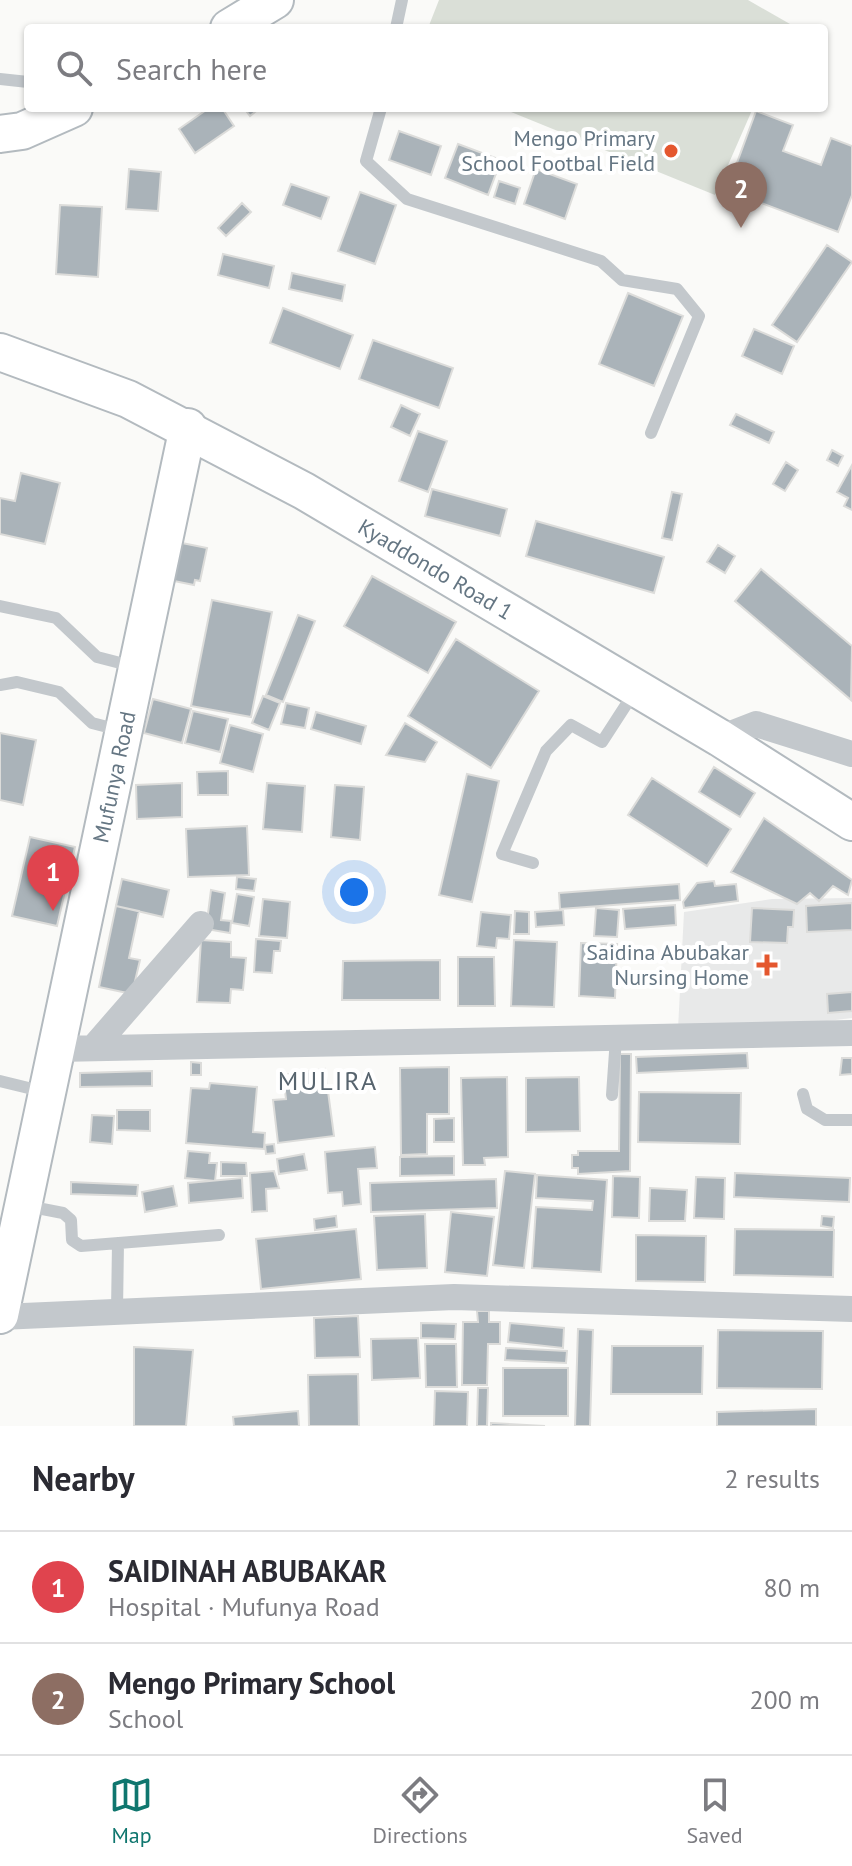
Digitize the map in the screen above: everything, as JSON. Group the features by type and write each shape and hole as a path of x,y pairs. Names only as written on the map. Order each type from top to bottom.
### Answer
{"street":[{"path":"236,24 275,0"},
{"path":"0,134 22,131 65,112"},
{"name":"Kyaddondo Road 1","path":"0,352 128,399 188,427 304,491 720,738 852,822"},
{"name":"Mufunya Road","path":"0,1316 188,427"},
{"path":"720,738 756,724 852,754"},
{"path":"93,1048 201,924"},
{"path":"57,1049 852,1033"},
{"path":"0,1316 454,1297 852,1309"}],"lane":[{"path":"397,24 402,0"},
{"path":"0,79 24,82"},
{"path":"380,112 366,161 407,199 601,261 622,280 677,289 699,316 651,433"},
{"path":"0,606 56,618 97,657 136,667"},
{"path":"0,685 17,682 59,692 92,723 122,731"},
{"path":"533,863 502,854 546,751 571,725 602,742 637,689"},
{"path":"612,1095 616,1038"},
{"path":"0,1081 48,1093"},
{"path":"803,1094 807,1109 825,1120 852,1120"},
{"path":"24,1206 63,1213 71,1220 72,1240 81,1246 219,1235"},
{"path":"117,1311 118,1243"}],"shaded area":[{"path":"439,0 748,0 790,24 430,24"},
{"name":"Mengo Primary School Footbal Field","path":"511,112 751,112 715,195"},
{"name":"Saidina Abubakar Nursing Home","path":"852,898 852,1018 794,1025 678,1029 684,912 772,899"}],"building":[{"path":"203,112 225,112 234,126 195,153 179,129"},
{"path":"756,112 793,125 783,151 821,165 831,138 852,146 852,195 838,232 727,190"},
{"path":"399,131 441,146 431,175 389,160"},
{"path":"458,144 501,160 488,195 445,178"},
{"path":"129,169 161,172 158,211 126,209"},
{"path":"536,169 577,184 565,219 524,204"},
{"path":"499,181 520,188 515,204 494,197"},
{"path":"291,184 329,197 321,219 283,205"},
{"path":"360,192 396,205 375,264 338,251"},
{"path":"242,203 251,212 226,236 218,228"},
{"path":"60,205 102,207 98,277 56,274"},
{"path":"827,245 852,262 797,342 772,325"},
{"path":"223,254 274,266 269,288 218,275"},
{"path":"292,273 345,285 342,301 289,289"},
{"path":"628,293 683,316 654,386 599,364"},
{"path":"283,308 353,335 340,369 270,343"},
{"path":"754,329 794,346 782,374 742,356"},
{"path":"373,340 453,368 439,408 359,379"},
{"path":"401,405 420,414 410,436 391,427"},
{"path":"736,414 774,432 769,443 730,425"},
{"path":"418,431 447,441 428,492 399,481"},
{"path":"832,450 843,456 838,466 827,460"},
{"path":"786,462 798,470 785,491 773,484"},
{"path":"852,465 852,510 844,506 848,498 837,492"},
{"path":"21,473 60,483 45,544 0,534 0,498 15,501"},
{"path":"432,489 507,509 500,536 425,516"},
{"path":"672,492 682,494 672,540 662,538"},
{"path":"536,521 664,557 654,593 526,556"},
{"path":"182,543 207,548 200,581 195,580 194,585 174,581"},
{"path":"718,545 735,556 725,573 707,562"},
{"path":"761,569 852,646 851,700 735,601"},
{"path":"372,576 456,622 428,673 344,626"},
{"path":"212,600 272,612 251,717 191,706"},
{"path":"298,615 315,621 283,702 266,695"},
{"path":"456,639 539,691 491,768 408,716"},
{"path":"263,696 280,703 269,730 252,723"},
{"path":"153,699 191,709 182,743 144,733"},
{"path":"286,703 309,708 305,728 281,724"},
{"path":"193,711 228,719 220,752 185,743"},
{"path":"316,712 366,726 361,744 311,729"},
{"path":"405,723 437,742 425,762 386,755"},
{"path":"230,725 263,734 253,772 220,763"},
{"path":"0,733 36,740 23,805 0,800"},
{"path":"714,767 755,793 740,817 699,792"},
{"path":"228,771 228,795 198,795 197,772"},
{"path":"467,774 499,781 472,902 439,895"},
{"path":"652,778 731,829 707,866 628,815"},
{"path":"182,783 182,817 137,819 136,785"},
{"path":"267,783 305,786 302,832 263,829"},
{"path":"335,785 364,787 360,840 331,837"},
{"path":"764,818 852,880 848,895 833,886 819,901 810,893 797,904 731,872"},
{"path":"247,826 249,875 188,877 186,829"},
{"path":"30,837 75,847 57,926 12,916"},
{"path":"237,877 256,879 254,891 236,889"},
{"path":"122,879 169,890 163,917 116,906"},
{"path":"714,881 715,886 736,884 738,901 684,908 683,902 697,883"},
{"path":"679,884 680,900 560,909 559,893"},
{"path":"211,890 225,893 221,920 231,921 230,933 206,929"},
{"path":"237,894 254,897 249,926 232,923"},
{"path":"263,899 290,902 287,938 259,936"},
{"path":"852,903 852,930 807,932 806,906"},
{"path":"675,905 676,925 625,929 623,909"},
{"path":"116,906 139,911 129,958 140,960 132,994 99,987"},
{"path":"596,908 619,910 617,937 594,936"},
{"path":"752,908 794,910 793,927 788,927 787,943 750,942"},
{"path":"563,910 564,925 536,927 535,912"},
{"path":"515,911 529,912 529,934 514,934"},
{"path":"481,912 511,915 509,939 497,938 496,948 477,946"},
{"path":"256,939 281,941 280,951 274,951 272,973 254,972"},
{"path":"201,940 231,942 231,957 246,958 243,990 231,989 230,1003 197,1002"},
{"path":"514,940 557,942 554,1007 511,1006"},
{"path":"581,943 617,944 615,998 579,996"},
{"path":"458,957 494,957 495,1006 458,1006"},
{"path":"440,960 440,1000 342,1000 343,961"},
{"path":"852,992 852,1011 828,1013 827,994"},
{"path":"747,1053 748,1068 637,1073 636,1057"},
{"path":"620,1054 631,1054 630,1171 578,1174 578,1168 572,1168 572,1155 578,1155 578,1151 619,1151"},
{"path":"842,1058 852,1058 852,1074 840,1075"},
{"path":"191,1062 201,1063 201,1075 191,1075"},
{"path":"449,1067 449,1114 427,1114 427,1154 401,1155 400,1068"},
{"path":"325,1069 334,1136 278,1143 273,1100 286,1099 283,1075"},
{"path":"152,1071 152,1086 80,1087 80,1073"},
{"path":"507,1077 508,1157 484,1158 485,1165 463,1165 461,1078"},
{"path":"579,1077 580,1131 526,1132 526,1078"},
{"path":"210,1083 257,1087 253,1132 265,1133 264,1149 186,1143 191,1088 209,1089"},
{"path":"639,1092 741,1093 740,1144 638,1142"},
{"path":"117,1110 150,1110 150,1131 117,1130"},
{"path":"92,1115 114,1116 112,1144 90,1142"},
{"path":"454,1118 454,1142 434,1142 434,1119"},
{"path":"274,1144 275,1153 266,1154 265,1145"},
{"path":"375,1147 377,1168 358,1169 361,1204 343,1206 342,1192 328,1193 325,1152"},
{"path":"188,1151 210,1153 209,1163 217,1163 215,1181 185,1178"},
{"path":"304,1154 307,1170 279,1174 277,1159"},
{"path":"454,1156 454,1175 400,1176 400,1157"},
{"path":"221,1162 246,1163 247,1176 221,1176"},
{"path":"274,1171 279,1188 266,1189 267,1211 252,1212 250,1173"},
{"path":"505,1171 535,1174 524,1268 493,1265"},
{"path":"735,1173 850,1178 849,1202 734,1197"},
{"path":"537,1175 607,1180 601,1272 532,1268 536,1207 592,1210 593,1201 536,1198"},
{"path":"613,1176 640,1177 639,1218 612,1217"},
{"path":"696,1177 725,1178 724,1219 694,1218"},
{"path":"242,1178 243,1198 189,1203 188,1183"},
{"path":"496,1179 497,1208 371,1212 370,1183"},
{"path":"71,1182 138,1185 137,1196 71,1194"},
{"path":"173,1186 177,1206 145,1212 142,1192"},
{"path":"650,1188 687,1190 685,1221 649,1221"},
{"path":"451,1212 494,1217 487,1276 445,1272"},
{"path":"425,1214 427,1268 377,1270 374,1216"},
{"path":"336,1216 337,1227 315,1230 314,1219"},
{"path":"822,1216 834,1217 833,1228 821,1226"},
{"path":"356,1229 361,1279 261,1289 256,1239"},
{"path":"735,1229 834,1230 833,1277 734,1275"},
{"path":"636,1235 706,1236 705,1282 636,1281"},
{"path":"477,1311 489,1311 489,1322 500,1322 500,1344 488,1344 487,1385 462,1385 463,1322 478,1322"},
{"path":"358,1316 360,1357 315,1358 314,1318"},
{"path":"421,1323 456,1324 455,1339 421,1338"},
{"path":"510,1323 564,1328 563,1348 508,1342"},
{"path":"578,1329 593,1330 590,1426 575,1426"},
{"path":"718,1330 823,1331 822,1389 717,1388"},
{"path":"418,1338 420,1378 372,1380 371,1339"},
{"path":"425,1344 456,1344 457,1387 426,1387"},
{"path":"612,1346 703,1346 702,1394 611,1394"},
{"path":"134,1347 193,1350 186,1426 134,1426"},
{"path":"506,1348 567,1351 566,1363 505,1360"},
{"path":"503,1368 568,1368 568,1416 503,1416"},
{"path":"358,1374 359,1426 309,1426 308,1375"},
{"path":"478,1388 488,1388 487,1426 477,1426"},
{"path":"435,1391 468,1392 467,1426 434,1426"},
{"path":"816,1409 816,1426 717,1426 717,1412"},
{"path":"298,1411 299,1426 234,1426 233,1417"},
{"path":"491,1423 545,1426 491,1426"}],"place":[{"name":"Mengo Primary School Footbal Field","path":"671,151"},
{"name":"Mengo Primary School","path":"741,228"},
{"name":"SAIDINAH ABUBAKAR","path":"53,911"},
{"name":"Saidina Abubakar Nursing Home","path":"767,965"}],"district":[{"name":"MULIRA","path":"328,1081"}]}
